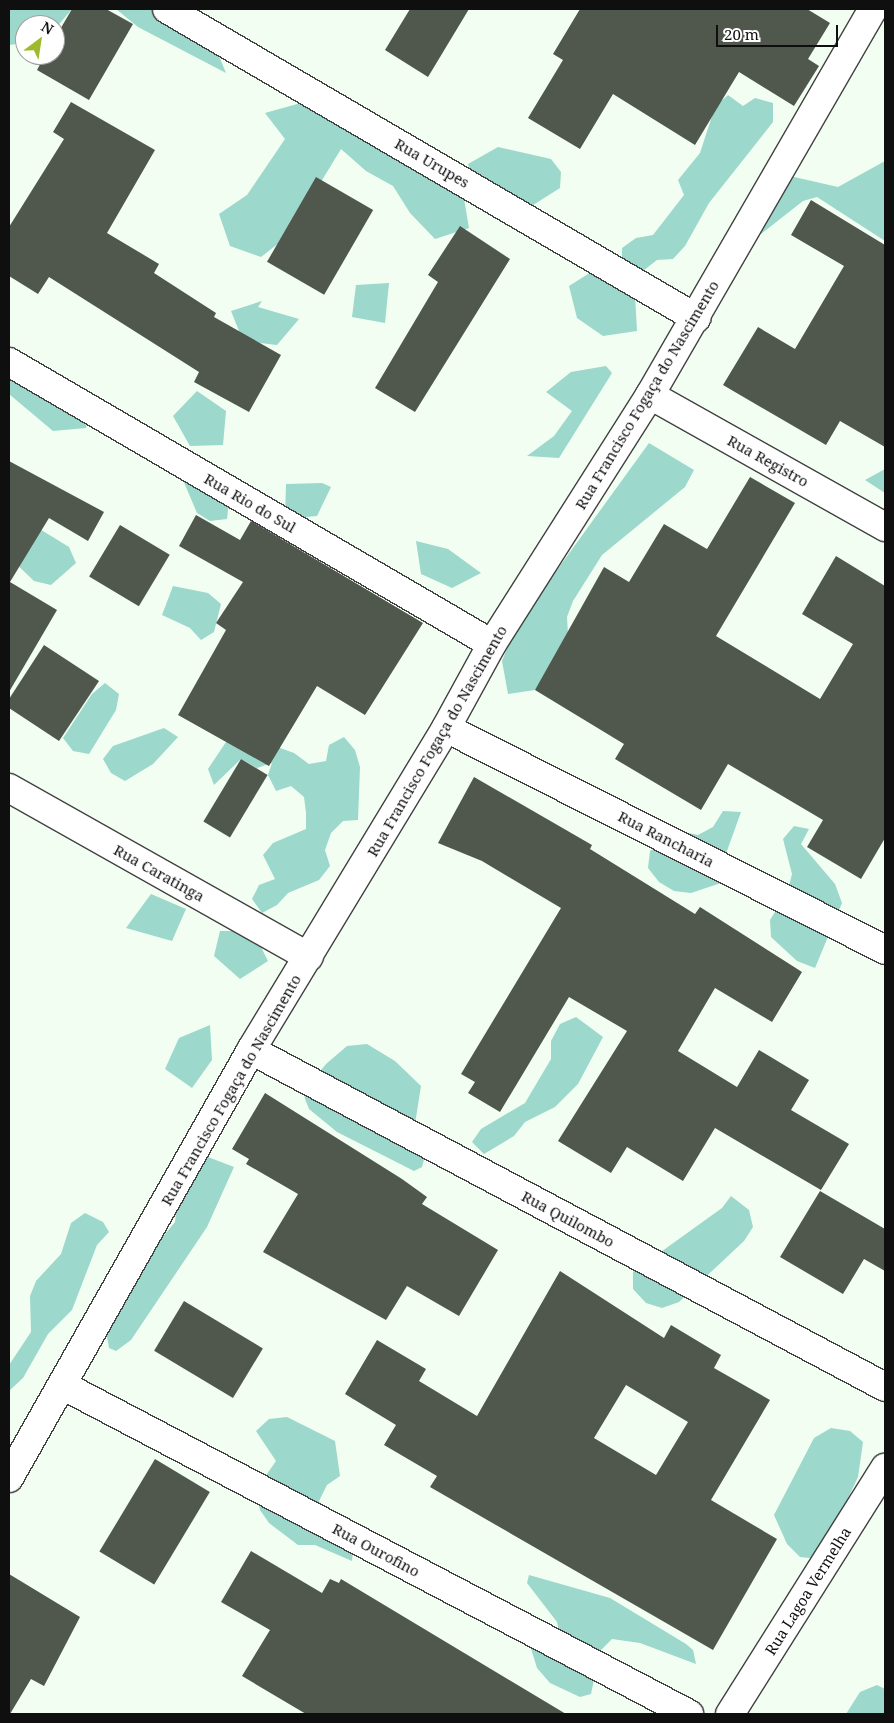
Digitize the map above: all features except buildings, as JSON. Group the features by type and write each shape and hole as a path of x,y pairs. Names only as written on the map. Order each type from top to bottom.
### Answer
{"street":[{"name":"Rua Urupes","path":"167,9 696,318"},
{"name":"Rua Francisco Fogaça do Nascimento","path":"9,1478 64,1386 251,1050 446,728 492,644 650,395 873,9"},
{"name":"Rua Rio do Sul","path":"9,362 492,644"},
{"name":"Rua Registro","path":"650,395 885,527"},
{"name":"Rua Rancharia","path":"446,728 885,950"},
{"name":"Rua Caratinga","path":"9,788 309,957"},
{"name":"Rua Quilombo","path":"251,1050 885,1387"},
{"name":"Rua Ourofino","path":"64,1386 689,1714"},
{"name":"Rua Lagoa Vermelha","path":"730,1714 885,1468"}],"shaded area":[{"path":"9,9 72,9 65,17 65,15 15,15 15,44 9,45"},
{"path":"116,9 150,9 212,39 226,73 138,27"},
{"path":"728,95 743,106 755,98 773,103 773,122 709,203 685,246 673,259 657,260 630,281 622,265 622,248 636,238 653,235 684,195 678,180 700,153 715,107"},
{"path":"315,99 369,143 463,193 469,228 435,239 410,213 393,186 366,171 341,149 288,236 261,257 230,246 219,214 247,195 285,139 265,113"},
{"path":"498,147 551,159 561,172 560,188 530,207 473,180 468,164"},
{"path":"885,161 885,241 817,197 803,201 761,234 755,219 781,174 838,187"},
{"path":"596,269 635,295 637,331 603,336 577,318 569,286"},
{"path":"389,283 385,323 352,317 356,285"},
{"path":"262,301 258,307 299,319 277,345 243,341 231,311"},
{"path":"9,366 54,370 89,411 86,428 53,431 9,394"},
{"path":"606,366 612,373 559,458 527,456 554,436 572,411 546,392 571,372"},
{"path":"197,391 226,411 223,445 190,446 173,416"},
{"path":"649,443 694,470 685,487 602,555 573,601 567,617 568,634 546,676 535,690 508,694 502,661 515,628"},
{"path":"885,469 885,493 865,480"},
{"path":"197,471 229,500 227,519 210,521 197,513 183,480"},
{"path":"322,483 331,487 317,516 285,519 286,484"},
{"path":"38,528 69,547 76,563 51,585 34,581 9,557 13,540"},
{"path":"416,541 448,549 481,573 452,588 421,574"},
{"path":"173,586 208,593 221,604 214,632 201,640 190,628 162,615"},
{"path":"105,683 119,694 116,710 89,754 73,751 63,738 92,694"},
{"path":"164,728 178,737 153,764 125,781 111,773 103,759 113,746"},
{"path":"244,735 294,753 309,764 326,761 329,745 344,737 355,750 360,767 358,820 343,821 331,833 325,850 330,866 319,880 288,893 277,905 262,913 252,899 259,885 275,879 263,855 273,843 306,829 306,813 304,797 291,786 276,791 268,775 272,763 257,768 241,759 214,785 208,769 226,742"},
{"path":"723,811 741,812 723,862 724,882 691,893 674,891 659,882 648,868 650,851 680,831 698,835 713,827"},
{"path":"794,826 809,829 801,844 835,884 842,903 815,968 797,961 771,937 770,920 788,891 792,874 783,839"},
{"path":"151,894 186,909 172,941 126,928"},
{"path":"220,931 253,931 268,961 240,979 214,956"},
{"path":"576,1017 603,1037 578,1084 555,1107 525,1122 514,1136 484,1154 472,1142 481,1129 525,1103 551,1059 551,1041 560,1024"},
{"path":"210,1025 212,1060 192,1088 165,1069 179,1038"},
{"path":"367,1044 395,1061 421,1086 415,1124 425,1156 422,1167 414,1171 337,1132 309,1109 305,1099 304,1091 326,1064 347,1046"},
{"path":"208,1157 234,1167 207,1227 131,1340 116,1351 109,1348 106,1331 151,1251 175,1222 178,1195 196,1161"},
{"path":"731,1196 749,1210 753,1227 744,1241 679,1302 662,1308 646,1303 633,1289 633,1272 722,1208"},
{"path":"85,1213 103,1222 109,1232 97,1245 72,1310 48,1334 23,1378 9,1391 9,1365 31,1332 30,1296 36,1281 61,1254 71,1223"},
{"path":"287,1417 335,1441 340,1476 327,1485 319,1501 327,1518 354,1542 352,1561 315,1545 298,1545 269,1523 260,1510 256,1490 276,1461 256,1431 269,1419"},
{"path":"831,1428 850,1431 863,1442 858,1477 819,1559 800,1557 787,1544 774,1515 814,1438"},
{"path":"529,1575 610,1598 686,1644 693,1650 696,1664 640,1643 612,1639 600,1651 591,1694 580,1697 550,1683 537,1668 529,1642 559,1631 557,1622 527,1583"},
{"path":"877,1685 885,1689 885,1714 846,1714 860,1692"}]}
